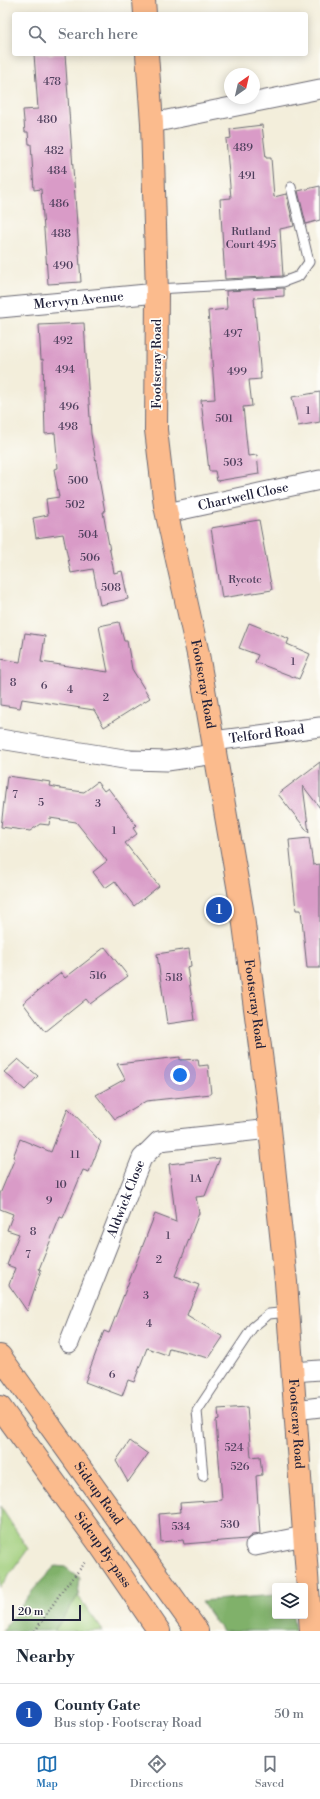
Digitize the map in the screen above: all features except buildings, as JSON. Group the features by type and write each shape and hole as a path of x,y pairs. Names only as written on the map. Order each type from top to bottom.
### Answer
{"main road":[{"path":"144,0 145,12"},
{"name":"Footscray Road","path":"147,56 152,123 157,291 156,430 167,513 198,654 242,909 270,1129 288,1312 311,1631"},
{"name":"Sidcup Road","path":"0,1356 197,1631"},
{"name":"Sidcup By-pass","path":"0,1407 100,1545 159,1631"}],"street":[{"path":"152,123 320,89"},
{"name":"Mervyn Avenue","path":"0,308 157,291"},
{"name":"Chartwell Close","path":"167,513 320,480"},
{"name":"Telford Road","path":"0,739 130,760 167,761 214,747 320,727"},
{"name":"Aldwick Close","path":"68,1343 142,1158 159,1141 270,1129"},
{"path":"292,1372 320,1370"},
{"path":"295,1410 320,1407"},
{"path":"255,1546 304,1536"}],"lane":[{"path":"157,291 283,282 299,276 309,262 291,187"},
{"path":"203,1476 198,1411 253,1327 269,1314 288,1312"}],"path":[{"path":"35,1631 64,1588 100,1545"}],"green space":[{"path":"0,1506 28,1549 0,1588"},
{"path":"55,1566 65,1567 80,1578 78,1596 54,1631 2,1631 33,1590"},
{"path":"272,1595 272,1619 293,1619 295,1631 222,1631 201,1601"},
{"path":"78,1596 103,1631 54,1631"}],"place":[{"name":"County Gate","path":"219,910"}]}
